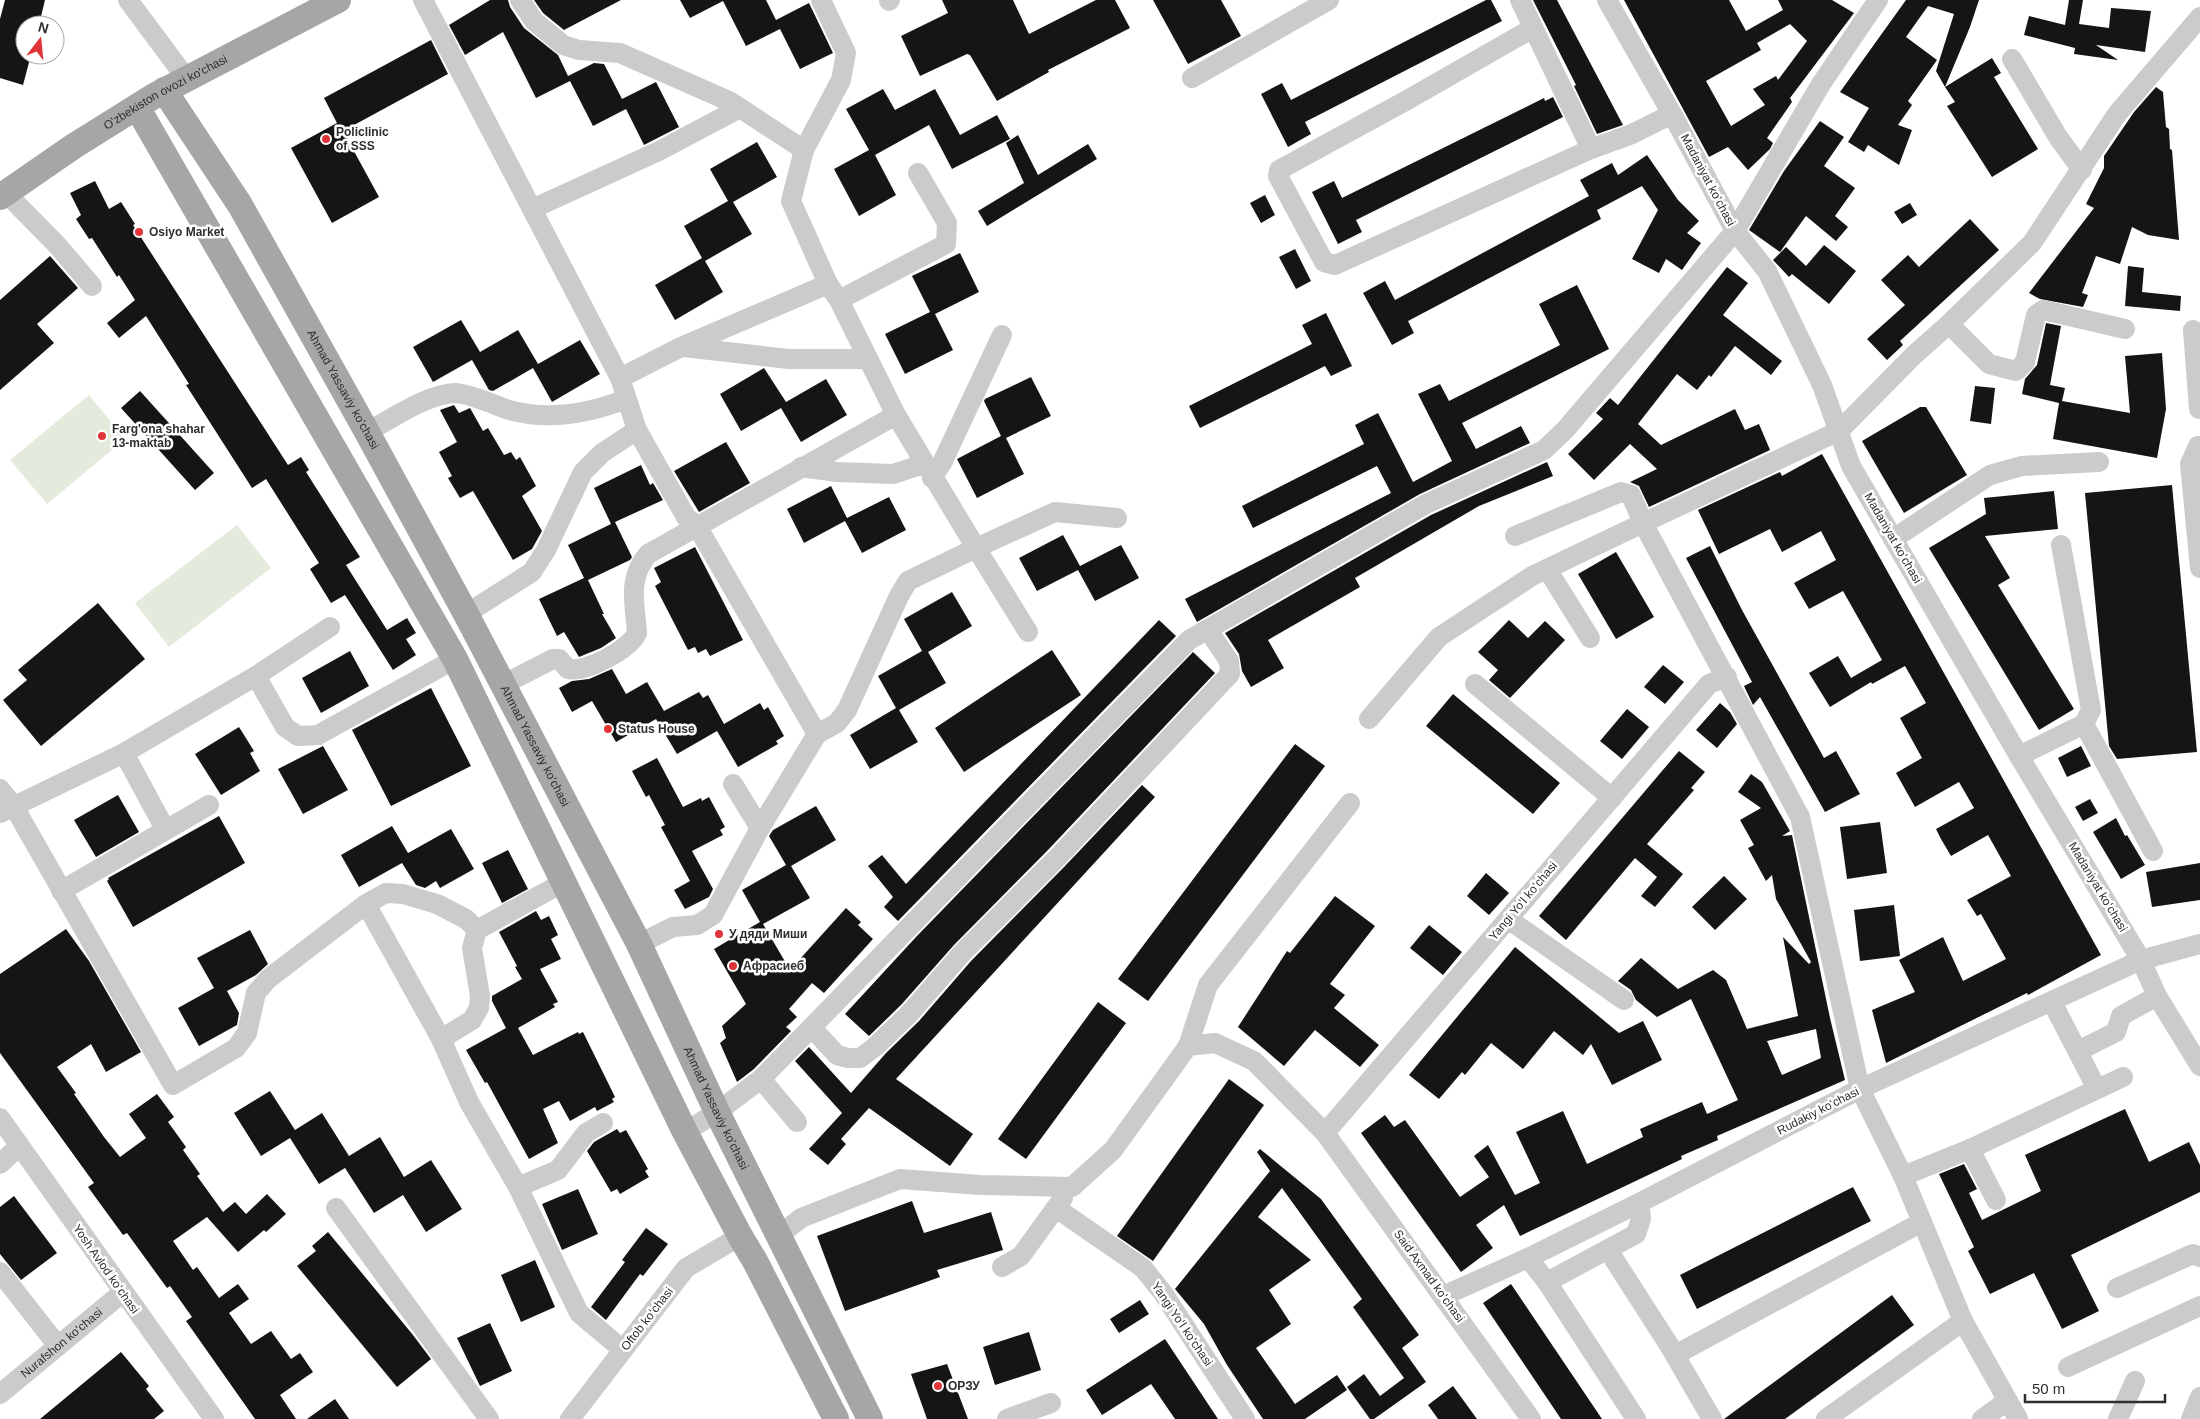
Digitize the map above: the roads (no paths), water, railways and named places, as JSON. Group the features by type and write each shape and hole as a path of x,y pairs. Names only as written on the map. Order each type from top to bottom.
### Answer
{"main road":[{"name":"O'zbekiston ovozi ko'chasi","path":"3,195 164,90 338,0"},
{"name":"Ahmad Yassaviy ko'chasi","path":"164,90 240,205 466,614 639,944 717,1112 870,1419"},
{"path":"137,107 455,659 685,1132 755,1261 836,1419"}],"street":[{"path":"128,0 186,78"},
{"path":"423,0 620,378 637,430 686,517 697,526 817,734"},
{"path":"520,0 534,21 563,45 579,50 620,54 731,102 804,150"},
{"path":"821,0 846,53 841,80 804,150 792,201 828,284 839,300 896,415 1028,632"},
{"path":"1192,78 1329,0"},
{"path":"1520,0 1591,149"},
{"name":"Madaniyat koʻchasi","path":"1607,0 1672,114 1734,230 1767,271 1822,386 1851,466 2019,756 2141,960 2157,996 2200,1066"},
{"path":"685,1132 717,1112 761,1079 1189,640 1426,504 1544,450 1565,430 1734,230 1821,84 1876,1"},
{"path":"1369,719 1439,637 1532,576 1838,431 1914,355 1949,324 2032,243 2082,170 2117,114 2200,17"},
{"path":"1533,28 1279,170 1278,176 1324,262 1334,265 1591,149 1632,134 1672,114"},
{"path":"2012,59 2058,137 2082,170"},
{"path":"532,209 659,150 740,108"},
{"path":"839,300 946,244 946,223 918,173"},
{"path":"3,195 58,246 92,286"},
{"path":"620,378 681,347 828,284"},
{"path":"1949,324 1989,364 2016,371 2024,362 2036,315 2043,310 2125,329"},
{"path":"2193,330 2198,366 2199,409"},
{"path":"801,467 837,472 893,474 928,470 942,463 1002,335"},
{"path":"681,347 789,359 868,358"},
{"path":"367,432 434,397 457,393 526,415 560,415 609,406 626,399"},
{"path":"502,684 553,659 559,659 568,669 584,670 627,646 637,633 633,580 639,565 648,554 896,415"},
{"path":"466,614 532,572 546,550 583,472 602,453 637,430"},
{"path":"2200,446 2198,446 2190,464 2200,568"},
{"path":"1893,539 1990,475 2022,466 2099,462"},
{"path":"1515,536 1621,492 1630,496 1800,817 1860,1089 1903,1176 1963,1321 2018,1419"},
{"path":"639,944 673,927 697,925 713,915 760,828 817,734 837,723 846,710 899,596 908,582 1055,512 1117,518"},
{"path":"2019,756 2084,724 2090,710 2061,545"},
{"path":"1546,569 1590,638"},
{"path":"6,809 124,754 256,676 330,627"},
{"path":"812,1028 836,1054 848,1058 860,1058 875,1047 910,1013 962,953 1058,858 1230,674 1229,661 1208,630"},
{"path":"256,676 284,728 298,736 318,734 455,659"},
{"name":"Yangi Yoʻl koʻchasi","path":"1326,1133 1709,684 1727,677"},
{"path":"1475,684 1612,798"},
{"path":"2084,724 2153,851"},
{"path":"124,754 165,829"},
{"path":"733,784 760,828"},
{"path":"0,789 6,809 61,891 173,1085 236,1048 247,1033 256,993 268,979 366,904 386,893 402,894 437,904 466,919 477,930"},
{"path":"1002,1268 1021,1256 1072,1187 1113,1150 1188,1046 1208,985 1350,803"},
{"path":"61,891 209,805"},
{"path":"441,1039 472,1020 479,1008 480,996 472,948 477,930 564,882"},
{"path":"366,904 441,1039 469,1102 518,1188 579,1313 623,1350"},
{"path":"1508,919 1624,1000"},
{"name":"Rudakiy koʻchasi","path":"1444,1296 1528,1258 1639,1203 1860,1089 2141,960 2200,944"},
{"path":"2078,1051 2116,1032 2121,1016 2157,996"},
{"path":"2052,1002 2097,1089"},
{"name":"Said Axmad koʻchasi","path":"1188,1046 1215,1043 1254,1061 1326,1133 1531,1419"},
{"path":"1903,1176 1970,1149 2123,1077"},
{"path":"761,1079 797,1122"},
{"name":"Yosh Avlod koʻchasi","path":"0,1118 214,1419"},
{"path":"518,1188 558,1170 568,1160 586,1133 603,1123"},
{"path":"0,1164 19,1146"},
{"path":"1970,1149 1996,1200"},
{"path":"778,1236 800,1218 900,1179 981,1185 1072,1187"},
{"path":"1547,1282 1636,1234 1641,1219 1639,1203"},
{"path":"336,1208 489,1419"},
{"name":"Yangi Yoʻl koʻchasi","path":"1056,1208 1143,1268 1163,1293 1245,1419"},
{"path":"1675,1355 1922,1222"},
{"name":"Oftob koʻchasi","path":"570,1419 686,1268 740,1236"},
{"path":"1608,1250 1675,1355 1712,1419"},
{"path":"2117,1288 2193,1254 2200,1257"},
{"path":"1528,1258 1547,1282 1636,1419"},
{"path":"0,1272 58,1346"},
{"name":"Nurafshon ko'chasi","path":"0,1394 122,1292"},
{"path":"2068,1367 2200,1306"},
{"path":"1826,1419 1963,1321"},
{"path":"2118,1419 2135,1381"},
{"path":"2191,1419 2200,1397"},
{"path":"1982,1419 2007,1401"},
{"path":"1007,1419 1051,1403"}],"place":[{"name":"Policlinic of SSS","path":"326,139"},
{"name":"Osiyo Market","path":"139,232"},
{"name":"Farg'ona shahar 13-maktab","path":"102,436"},
{"name":"Status House","path":"608,729"},
{"name":"У дяди Миши","path":"719,934"},
{"name":"Афрасиеб","path":"733,966"},
{"name":"ОРЗУ","path":"938,1386"}]}
